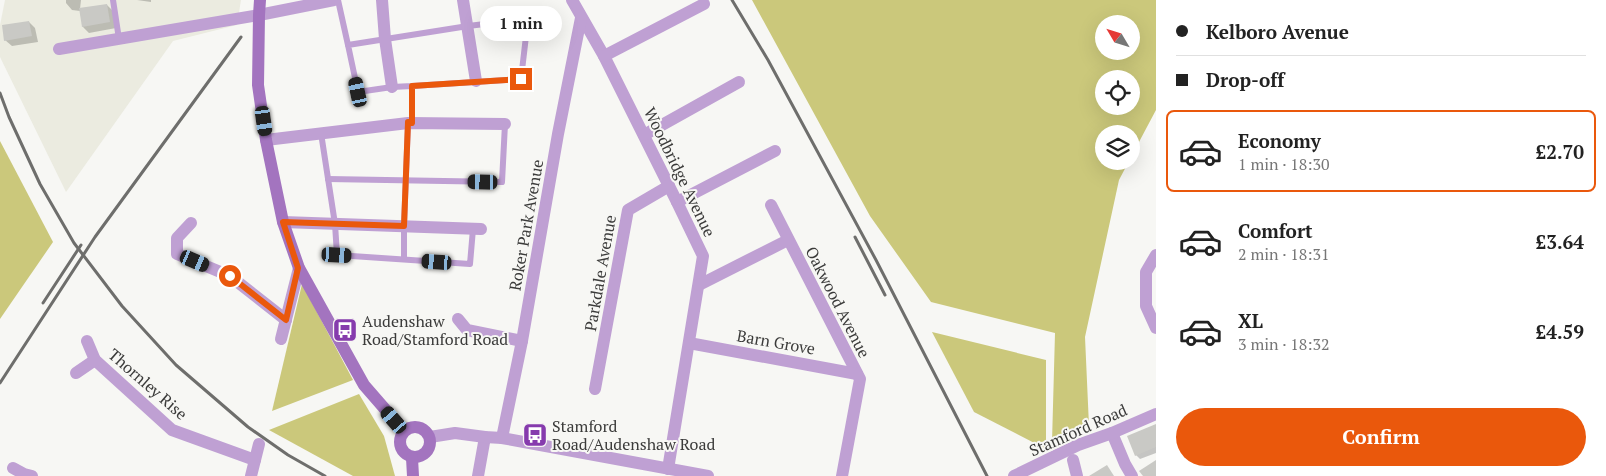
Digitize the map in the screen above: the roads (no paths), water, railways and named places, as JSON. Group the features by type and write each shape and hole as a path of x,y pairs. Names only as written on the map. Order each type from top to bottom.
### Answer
{"main road":[{"path":"260,0 258,15 258,84 266,140 283,222 298,268 364,385 404,431"},
{"path":"418,427 424,429 430,437 431,446 427,453 418,458 412,458 404,453 400,447 400,437 404,431 418,427"},
{"path":"412,458 413,476"}],"street":[{"path":"59,49 336,0"},
{"path":"382,0 392,87"},
{"path":"463,0 476,81"},
{"name":"Woodbridge Avenue","path":"572,0 604,56 703,256 668,470"},
{"path":"604,56 704,4"},
{"name":"Roker Park Avenue","path":"502,438 522,341 558,134 581,18"},
{"path":"644,135 738,82"},
{"path":"266,140 410,123 505,124"},
{"path":"677,202 775,151"},
{"name":"Parkdale Avenue","path":"595,389 628,210 668,186"},
{"name":"Oakwood Avenue","path":"771,205 860,379 842,476"},
{"path":"283,222 477,229"},
{"path":"191,223 178,238 178,254 230,276 286,320"},
{"path":"699,285 788,240"},
{"path":"1156,256 1146,272 1146,306 1156,328"},
{"path":"282,340 298,268"},
{"path":"458,319 467,330 522,341"},
{"name":"Thornley Rise","path":"86,341 95,360 172,430 255,460"},
{"name":"Barn Grove","path":"689,343 857,374"},
{"path":"76,373 95,360"},
{"name":"Stamford Road","path":"1017,475 1078,445 1156,414"},
{"path":"430,437 455,433 485,438 502,438 708,476"},
{"path":"1112,433 1124,464 1132,476"},
{"path":"478,476 485,438"},
{"path":"251,476 259,444"},
{"path":"1073,460 1077,476"}],"lane":[{"path":"113,0 119,39"},
{"path":"336,0 358,92 392,87 521,79 528,19 468,26 348,45"},
{"path":"404,260 406,180 412,86"},
{"path":"328,179 502,182 505,124"},
{"path":"321,133 335,224 337,255 470,264 477,229"}],"railway":[{"path":"732,0 768,60 876,260 987,476"},
{"path":"0,383 95,237 241,37"},
{"path":"0,93 40,184 74,243 122,306 176,365 248,427 288,455 325,476"},
{"path":"855,237 885,295"},
{"path":"43,303 81,245"}],"place":[{"name":"Audenshaw Road/Stamford Road","path":"345,330"},
{"name":"Stamford Road/Audenshaw Road","path":"535,435"}]}
